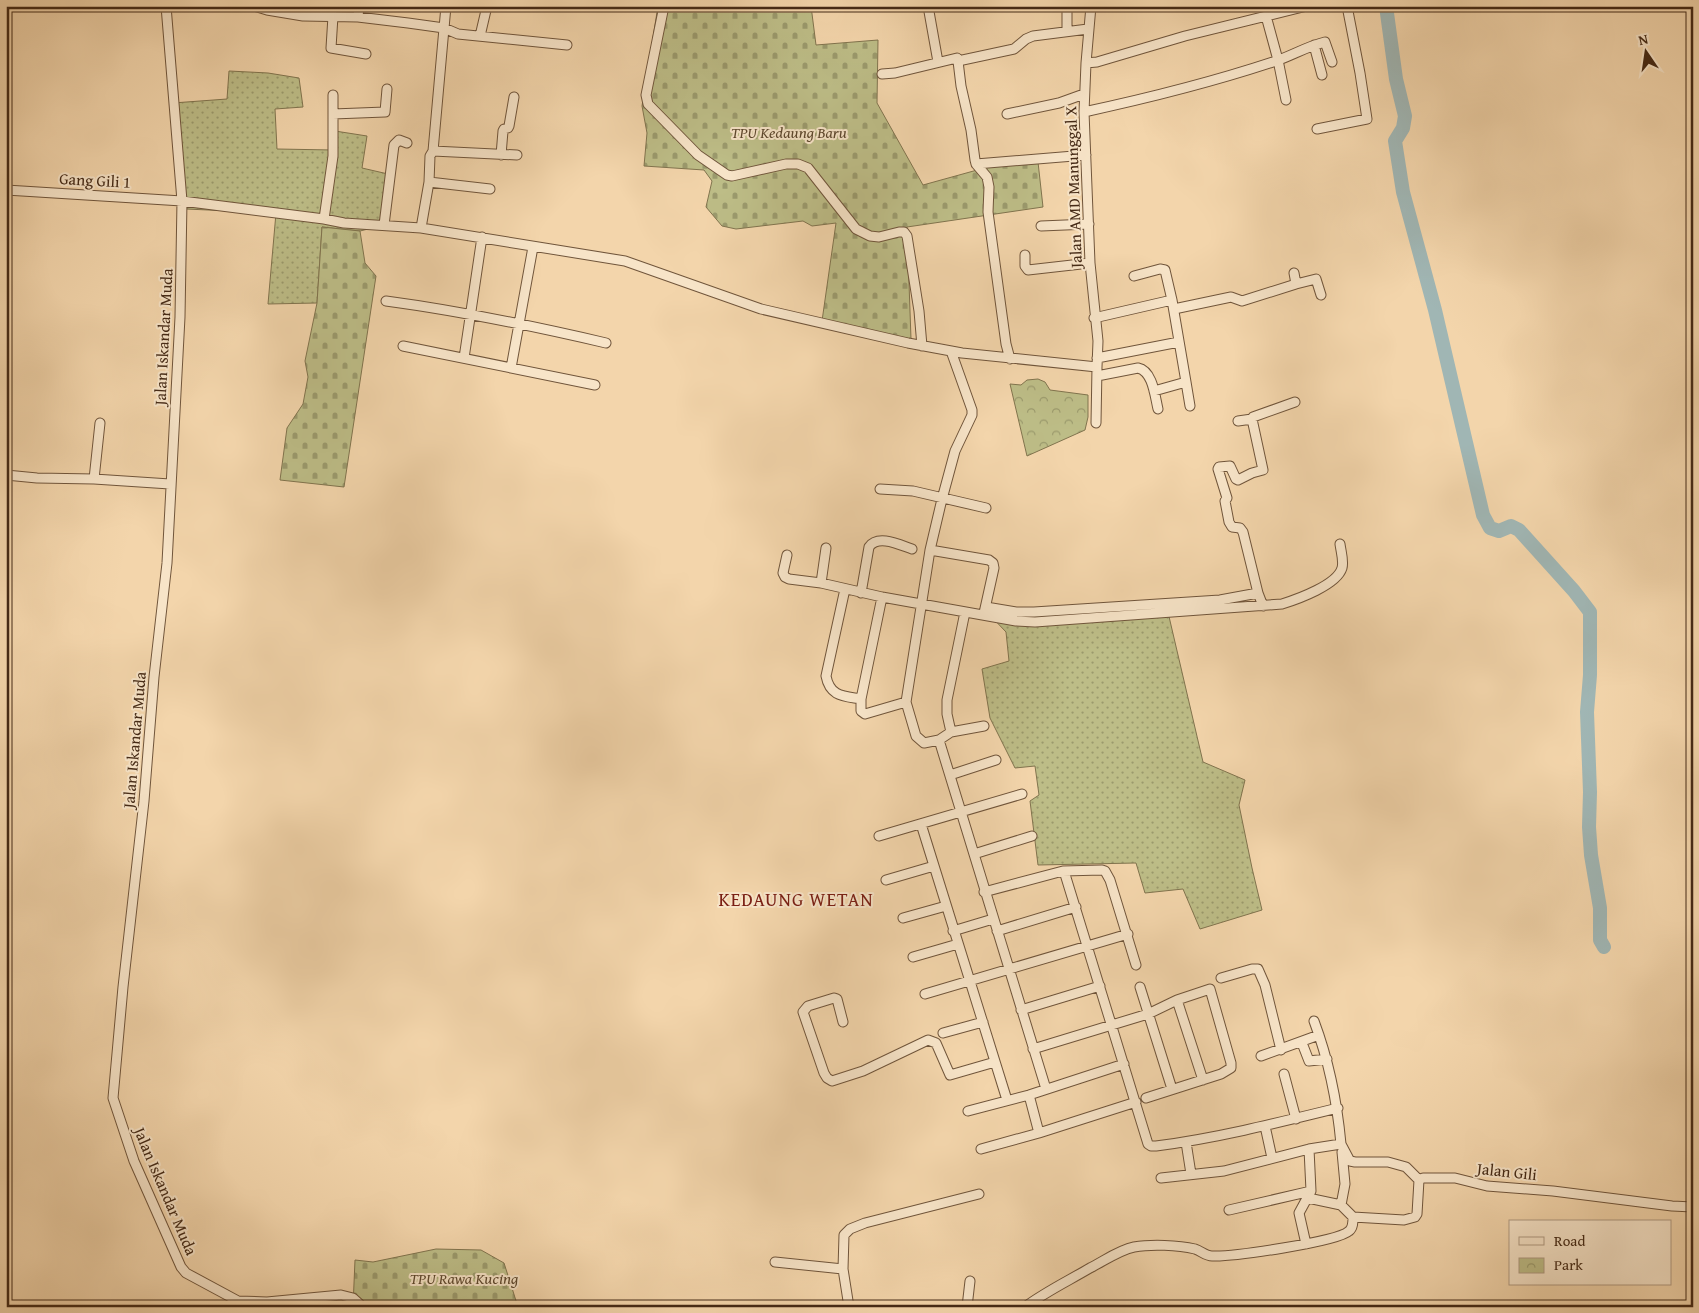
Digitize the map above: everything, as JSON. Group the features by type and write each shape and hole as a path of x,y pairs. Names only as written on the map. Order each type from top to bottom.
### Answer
{"street":[{"name":"Jalan Iskandar Muda","path":"166,6 182,201 180,317 167,563 113,1098 134,1160 181,1267 186,1273 238,1301 267,1302 341,1295 353,1298 363,1307"},
{"path":"254,6 266,10 304,16 358,16 444,28 458,34 567,45"},
{"path":"358,16 359,6"},
{"path":"421,228 429,182 430,156 433,151 446,6"},
{"path":"480,36 487,6"},
{"path":"664,6 646,95 648,104 698,155 726,175 732,176 786,164 798,164 808,168 856,229 870,236 884,236 904,232 907,236 919,311 922,346"},
{"path":"928,6 938,62"},
{"name":"Jalan AMD Manunggal X","path":"1091,6 1084,112 1090,262 1094,318 1098,341 1096,423"},
{"path":"1086,63 1097,62 1270,12 1307,6"},
{"path":"1317,129 1367,119 1347,6"},
{"path":"1067,11 1067,31"},
{"path":"1270,12 1286,100"},
{"path":"333,16 331,48 366,54"},
{"path":"882,74 895,73 957,58 958,61 1014,49 1033,36 1088,29"},
{"path":"1084,112 1147,98 1278,60 1325,42 1332,62"},
{"path":"1314,45 1322,75"},
{"path":"958,61 961,86 972,130 976,164 987,177 989,187 988,212 1006,344 1010,359"},
{"path":"333,114 385,112 387,89"},
{"path":"1007,114 1052,104 1084,94"},
{"path":"324,219 333,156 333,95"},
{"path":"501,154 503,131 509,126 514,97"},
{"path":"384,225 394,145 399,140 408,144"},
{"path":"433,151 517,155"},
{"path":"976,164 1086,155"},
{"path":"429,182 490,188"},
{"name":"Gang Gili 1","path":"6,190 182,201 344,223 421,228 482,237 628,262 761,309 922,346 1010,359 1097,367"},
{"path":"1041,226 1089,224"},
{"path":"464,358 482,237"},
{"path":"511,368 533,247"},
{"path":"1025,255 1025,266 1028,270 1090,262"},
{"path":"1134,276 1160,269 1165,270 1173,304 1190,406"},
{"path":"1294,273 1296,284"},
{"path":"1094,318 1173,304 1232,297 1242,301 1316,279 1321,295"},
{"path":"386,301 519,323 606,343"},
{"path":"1097,367 1179,342"},
{"path":"403,346 595,385"},
{"path":"951,351 972,410 972,415 955,451 930,550 906,702 916,736 924,743 939,740 951,732 984,726"},
{"path":"1097,367 1144,369 1154,391 1158,409"},
{"path":"1154,391 1186,382"},
{"path":"1238,421 1252,419 1295,402"},
{"path":"1252,419 1263,470 1238,480 1230,466 1219,468 1218,470 1227,498 1225,501 1229,522 1232,527 1240,528 1243,532 1263,606"},
{"path":"94,479 100,423"},
{"path":"6,475 170,484"},
{"path":"880,489 913,491 986,508"},
{"path":"861,593 871,544 879,541 912,549"},
{"path":"985,611 1016,621 1035,622 1263,606 1291,601 1335,580 1342,569 1340,544"},
{"path":"821,583 826,548"},
{"path":"930,550 989,560 993,563 994,568 985,611"},
{"path":"787,555 783,573 784,577 788,579 821,583 882,598 965,612 1034,612 1220,600 1258,593"},
{"path":"845,589 826,676 832,691 861,699"},
{"path":"882,598 861,699 861,711 865,714 906,702"},
{"path":"951,732 947,714 947,700 965,612"},
{"path":"939,740 984,892 1046,1089"},
{"path":"950,775 996,760"},
{"path":"880,836 1022,794"},
{"path":"921,824 1007,1100"},
{"path":"974,854 1032,836"},
{"path":"886,880 934,866"},
{"path":"984,892 1064,871 1105,871 1110,880 1128,934 1136,965"},
{"path":"1064,871 1148,1144 1156,1146 1186,1142 1265,1126 1338,1108"},
{"path":"903,918 946,906"},
{"path":"996,931 1076,907"},
{"path":"953,931 993,918"},
{"path":"925,994 971,982 1128,934"},
{"path":"913,957 958,944"},
{"path":"1221,978 1258,969 1265,985 1281,1050"},
{"path":"1021,1010 1100,986"},
{"path":"1140,987 1172,1089"},
{"path":"1033,1050 1148,1014 1177,1000 1209,989 1211,990 1231,1068 1221,1074 1146,1098"},
{"path":"843,1022 837,999 834,998 808,1006 803,1012 824,1073 832,1081 863,1071 928,1040 936,1043 950,1075 996,1062"},
{"path":"1177,1000 1203,1080"},
{"path":"1314,1021 1327,1059 1338,1108 1345,1184 1341,1205"},
{"path":"943,1033 983,1022"},
{"path":"1261,1056 1302,1043 1320,1035"},
{"path":"1302,1043 1309,1061 1327,1059"},
{"path":"968,1111 1124,1064"},
{"path":"1284,1074 1296,1118"},
{"path":"1029,1094 1039,1133"},
{"path":"981,1149 1039,1133 1136,1102"},
{"path":"1265,1126 1272,1158"},
{"path":"1186,1142 1191,1174"},
{"path":"1161,1178 1224,1171 1309,1149 1341,1144"},
{"path":"1229,1210 1309,1194 1341,1205 1353,1217 1404,1220 1415,1218 1417,1214 1419,1180 1406,1167 1388,1162 1350,1161 1341,1144"},
{"path":"1306,1244 1299,1213 1309,1194 1309,1149"},
{"name":"Jalan Gili","path":"1419,1180 1423,1178 1455,1178 1487,1186 1553,1191 1693,1207"},
{"path":"849,1307 843,1270 844,1235 850,1229 865,1223 979,1194"},
{"path":"1025,1307 1039,1296 1123,1251 1135,1247 1184,1247 1200,1250 1210,1256 1231,1256 1306,1244 1348,1232 1352,1229 1353,1217"},
{"path":"775,1262 843,1270"},
{"path":"967,1307 970,1281"}],"green space":[{"name":"TPU Kedaung Baru","path":"658,6 811,6 816,45 878,40 877,103 923,185 988,167 1038,162 1043,207 907,227 911,339 822,321 836,223 812,226 803,221 736,229 722,226 706,207 712,181 704,170 644,166 647,133 642,106"},
{"path":"229,71 268,73 299,78 303,107 275,109 277,149 333,150 335,131 367,136 362,168 388,174 380,226 360,231 322,227 317,303 268,304 276,213 186,209 173,103 227,99"},
{"path":"322,227 360,231 365,263 376,276 344,487 280,480 287,428 303,404 308,377 305,361 317,303"},
{"path":"1038,379 1045,382 1050,390 1088,395 1088,417 1085,430 1027,456 1010,384 1021,385 1027,380"},
{"path":"1167,608 1203,762 1245,780 1239,805 1262,910 1200,929 1183,889 1145,893 1136,863 1038,865 1030,801 1039,795 1035,766 1015,768 990,718 982,669 1009,661 1006,632 987,612 1023,619"},
{"name":"TPU Rawa Kucing","path":"436,1249 481,1250 504,1263 518,1307 353,1307 355,1260 373,1262"}],"waterway":[{"path":"1386,6 1396,79 1405,116 1403,128 1395,141 1403,192 1435,310 1483,515 1490,528 1499,531 1511,526 1519,530 1574,591 1590,612 1590,675 1587,712 1590,792 1589,827 1591,855 1600,908 1600,940 1604,947"}],"district":[{"name":"KEDAUNG WETAN","path":"796,899"}]}
